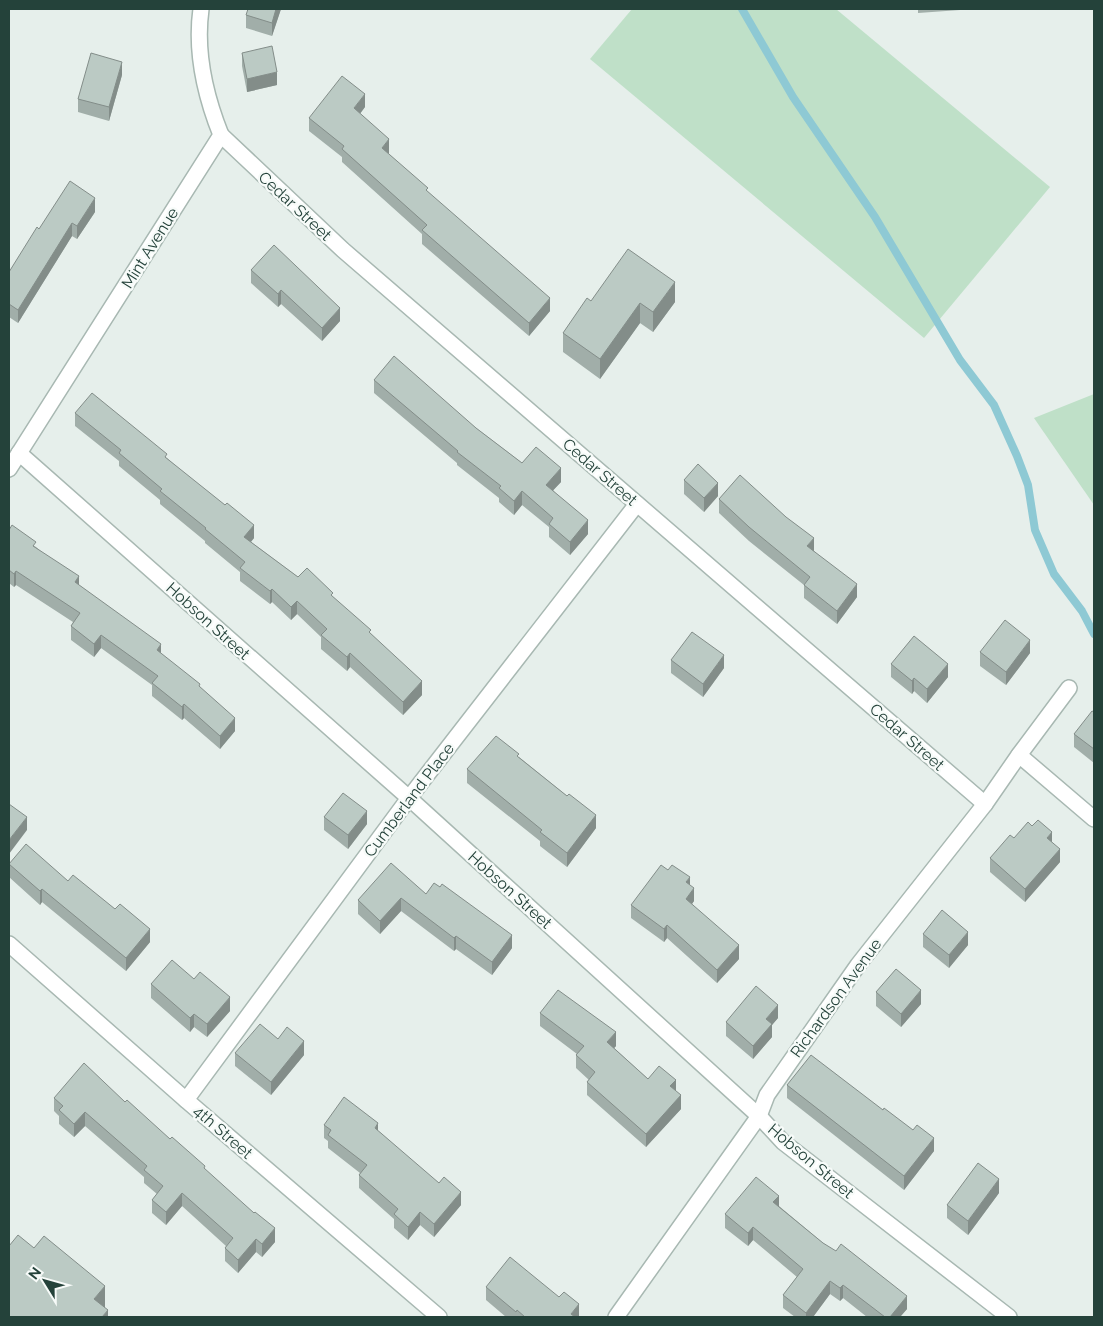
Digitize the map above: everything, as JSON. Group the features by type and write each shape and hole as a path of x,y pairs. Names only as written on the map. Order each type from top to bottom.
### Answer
{"street":[{"path":"201,9 202,76 210,107 221,135"},
{"name":"Mint Avenue","path":"9,469 221,135"},
{"name":"Cedar Street","path":"221,135 343,250 985,804"},
{"name":"Hobson Street","path":"19,453 409,798 759,1116 784,1142 1009,1317"},
{"name":"Cumberland Place","path":"186,1100 409,798 637,504"},
{"name":"Richardson Avenue","path":"616,1317 759,1116 767,1095 858,965 985,804 1069,688"},
{"path":"1019,755 1094,818"},
{"name":"4th Street","path":"9,944 186,1100 439,1317"}],"green space":[{"path":"632,9 836,9 1050,187 924,338 590,59"},
{"path":"1094,394 1094,505 1034,418"}],"building":[{"path":"248,9 276,9 272,23 246,15"},
{"path":"272,46 277,72 247,79 242,53"},
{"path":"91,53 122,62 109,107 78,99"},
{"path":"342,76 365,94 354,108 389,139 382,148 428,188 426,190 550,298 529,323 422,230 427,225 342,149 344,146 309,118"},
{"path":"70,181 95,198 77,226 72,223 18,310 9,304 9,272 37,227 39,229"},
{"path":"274,245 340,308 322,328 281,290 278,294 251,270"},
{"path":"628,249 675,282 653,312 640,303 600,359 563,333 587,298 591,301"},
{"path":"394,356 476,428 522,463 536,447 561,468 546,485 588,520 570,542 549,524 553,518 522,491 514,501 499,488 501,486 457,452 374,380"},
{"path":"92,393 167,454 165,457 225,505 227,503 254,525 244,537 298,577 307,568 333,593 331,595 371,630 369,632 422,681 403,702 350,653 347,657 321,635 327,629 297,601 291,607 272,589 270,591 240,568 245,562 160,491 162,489 119,453 121,450 75,413"},
{"path":"698,464 718,483 704,498 684,480"},
{"path":"740,475 786,517 814,538 807,546 857,584 837,611 804,585 810,577 749,527 719,499"},
{"path":"12,525 36,542 33,546 79,576 75,582 161,644 157,650 200,684 199,686 235,718 220,736 184,704 182,707 152,683 158,676 101,635 94,644 71,626 80,613 16,571 14,574 9,570 9,530"},
{"path":"1005,620 1030,640 1006,672 980,652"},
{"path":"692,632 724,655 703,684 671,660"},
{"path":"914,636 948,664 927,689 914,678 912,681 891,664"},
{"path":"1092,711 1094,712 1094,749 1074,734"},
{"path":"496,736 519,754 517,756 567,796 569,794 596,815 567,853 540,832 542,830 467,769"},
{"path":"343,793 367,811 348,835 324,817"},
{"path":"9,804 27,817 9,840"},
{"path":"1038,820 1052,832 1047,838 1060,849 1025,889 990,858 1010,835 1014,838 1028,822 1032,826"},
{"path":"26,844 68,881 73,875 115,909 120,904 150,929 126,958 42,889 40,891 9,864"},
{"path":"391,863 426,894 434,883 440,887 442,884 512,935 492,962 456,936 454,938 401,898 380,921 358,900"},
{"path":"661,865 668,870 672,865 690,877 686,882 694,888 686,899 739,945 717,970 667,925 664,929 631,905"},
{"path":"942,910 968,932 949,955 923,934"},
{"path":"172,960 194,979 200,972 230,997 207,1024 194,1014 190,1018 151,984"},
{"path":"896,969 921,990 901,1014 876,992"},
{"path":"756,986 778,1005 766,1019 772,1024 753,1046 726,1022"},
{"path":"558,990 616,1032 607,1042 648,1079 659,1066 676,1080 670,1086 681,1095 646,1134 587,1082 595,1072 576,1055 584,1046 540,1013"},
{"path":"260,1024 278,1039 287,1027 304,1041 271,1082 235,1053"},
{"path":"811,1055 883,1110 884,1108 913,1130 917,1125 934,1138 904,1176 787,1085"},
{"path":"84,1063 125,1102 127,1100 170,1139 172,1137 254,1213 275,1228 262,1244 256,1239 238,1260 225,1248 233,1238 182,1193 166,1212 152,1200 163,1186 144,1170 147,1166 85,1112 74,1124 59,1110 63,1106 54,1098"},
{"path":"344,1097 378,1123 375,1128 439,1183 444,1177 461,1192 434,1224 420,1212 408,1227 394,1214 398,1209 359,1175 367,1165 328,1135 331,1130 324,1125"},
{"path":"978,1163 999,1179 968,1221 947,1205"},
{"path":"756,1177 779,1196 773,1202 823,1243 836,1251 841,1244 907,1296 890,1317 885,1317 843,1285 840,1288 830,1281 806,1313 783,1295 803,1269 753,1227 748,1233 725,1214"},
{"path":"18,1235 34,1248 44,1236 105,1286 94,1299 108,1310 102,1317 9,1317 9,1246"},
{"path":"510,1257 559,1297 564,1292 579,1304 571,1314 575,1317 525,1317 517,1310 516,1312 486,1287"}],"waterway":[{"path":"742,9 793,97 875,217 960,360 994,405 1028,485 1035,530 1054,574 1082,611 1094,634"}]}
